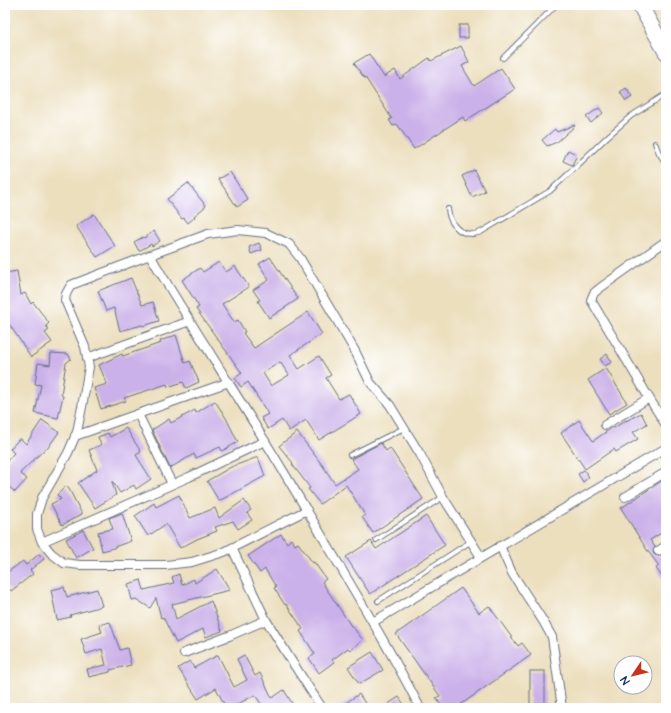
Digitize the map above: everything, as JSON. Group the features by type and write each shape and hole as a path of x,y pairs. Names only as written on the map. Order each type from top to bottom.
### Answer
{"highway":[{"path":"640,5 666,52"}],"street":[{"path":"307,510 224,552 192,562 166,565 80,565 64,563 51,553 42,542 37,529 37,514 42,498 68,454 75,436 89,367 85,348 65,300 66,294 71,285 208,234 238,230 266,233 289,244 300,258 355,352 370,382 390,405 420,454 443,497 480,557"},
{"path":"666,241 600,288 594,293 591,300 666,425"},
{"path":"150,256 307,510 373,622 420,708"},
{"path":"87,358 190,322"},
{"path":"75,436 228,382"},
{"path":"605,426 649,398"},
{"path":"138,414 172,484"},
{"path":"42,542 265,441"},
{"path":"373,622 480,557 666,448"},
{"path":"626,496 666,472"},
{"path":"500,546 512,573 552,637 562,708"},
{"path":"658,551 666,546"},
{"path":"232,548 266,620 322,708"},
{"path":"184,653 266,620"}],"lane":[{"path":"503,58 556,5"},
{"path":"448,209 448,216 452,224 457,229 465,233 472,234 481,232 550,191 631,116 666,94"},
{"path":"655,143 666,164"},
{"path":"350,455 404,428"},
{"path":"376,540 443,497"},
{"path":"378,602 470,542"}],"building":[{"path":"459,25 468,25 468,38 459,38"},
{"path":"461,46 469,62 462,66 474,86 501,68 515,89 465,121 463,117 414,149 397,124 393,126 389,120 392,119 365,77 364,78 354,63 369,54 384,77 395,70 400,79 429,58 431,61"},
{"path":"626,88 632,97 626,101 620,92"},
{"path":"599,108 603,113 591,123 586,117"},
{"path":"574,125 575,126 557,142 547,146 542,140 555,129 557,132"},
{"path":"568,150 576,154 572,165 563,161"},
{"path":"474,170 485,191 472,197 462,176"},
{"path":"230,172 248,200 237,207 218,179"},
{"path":"188,183 206,206 188,223 184,218 182,219 167,199"},
{"path":"94,214 115,246 97,257 76,226"},
{"path":"154,231 160,241 139,251 134,242 143,237 144,238"},
{"path":"259,243 262,250 251,254 249,247"},
{"path":"270,257 298,299 269,318 253,290 269,280 259,264"},
{"path":"219,262 226,272 235,266 249,287 222,304 234,322 238,320 245,332 243,333 254,348 308,312 322,334 290,355 299,369 319,356 331,375 326,378 339,399 349,394 361,414 319,440 306,420 289,431 282,420 268,429 261,418 268,414 248,382 241,387 235,378 242,373 196,309 199,307 182,280 200,268 203,272","holes":["280,362 289,375 271,386 263,373"]},
{"path":"17,271 21,295 25,293 31,304 33,302 49,323 46,326 49,330 45,333 52,342 31,357 5,318 5,273"},
{"path":"131,278 142,305 153,302 159,321 120,331 114,308 106,311 98,291"},
{"path":"176,335 185,363 190,361 199,382 186,388 183,382 168,387 167,384 124,398 126,401 101,409 94,388 107,384 99,365 122,354 123,356 161,343 160,341"},
{"path":"51,353 68,354 71,359 66,363 61,395 63,396 58,418 35,413 41,385 35,384 38,363 50,365"},
{"path":"607,354 612,362 605,366 600,359"},
{"path":"606,368 627,403 609,414 588,380"},
{"path":"215,401 226,418 238,442 222,451 220,447 196,458 194,454 170,468 152,430 169,419 171,423 195,410 196,413"},
{"path":"641,413 647,424 633,432 638,439 616,452 614,449 585,469 561,433 579,420 593,441 613,427 614,428"},
{"path":"42,420 59,432 47,449 46,448 20,473 27,479 15,492 5,483 5,463 14,453 10,449 20,438 26,444"},
{"path":"126,428 141,452 136,455 151,479 136,489 134,485 120,493 112,482 116,495 95,508 78,483 97,470 89,450 101,445 98,437 108,433 110,437"},
{"path":"297,432 335,484 358,469 351,459 381,443 386,451 390,448 423,499 373,533 362,517 365,515 346,485 320,504 308,489 310,488 279,446"},
{"path":"258,457 265,476 219,501 207,481 231,467"},
{"path":"584,470 589,477 583,482 578,474"},
{"path":"666,478 666,530 650,540 655,547 653,551 654,554 661,556 666,562 666,583 656,568 659,566 647,550 621,508"},
{"path":"66,486 82,514 62,525 51,504 61,499 57,495"},
{"path":"179,495 190,518 215,508 219,518 244,500 251,510 247,513 252,520 238,529 233,521 215,527 217,531 180,548 166,524 148,536 135,516 154,503 156,507"},
{"path":"122,513 131,541 102,551 98,532 113,529 109,518"},
{"path":"426,516 445,545 370,594 346,557 371,541 376,549"},
{"path":"83,530 93,548 76,558 66,539"},
{"path":"281,534 287,543 291,539 295,545 298,543 313,563 314,562 326,579 322,582 351,626 363,640 350,650 348,648 332,660 334,662 319,673 309,658 315,654 300,631 303,629 274,588 276,587 265,569 260,573 248,556"},
{"path":"39,554 44,559 30,570 33,574 11,591 5,583 5,574 23,561 26,565"},
{"path":"217,569 230,590 172,604 176,619 211,601 222,631 206,637 203,629 176,643 163,617 161,618 156,598 150,608 136,599 132,600 128,584 141,580 144,590 174,583 172,577 179,574 182,585 194,579 195,583"},
{"path":"64,587 67,597 97,589 102,606 70,615 71,617 57,620 51,590"},
{"path":"461,588 479,613 489,606 518,646 522,643 531,655 456,708 443,708 436,698 440,696 396,634"},
{"path":"110,622 120,650 127,648 131,665 89,677 87,669 106,665 102,649 86,654 81,639 102,632 99,625"},
{"path":"372,652 383,670 359,684 348,667"},
{"path":"218,655 234,687 247,680 237,659 244,655 255,676 260,673 272,698 284,690 295,708 264,708 255,695 230,708 226,708 216,688 198,699 178,668 190,661 194,668"},
{"path":"530,671 545,671 545,708 530,708"},
{"path":"359,694 368,708 338,708"},
{"path":"399,697 406,708 382,708"}]}
